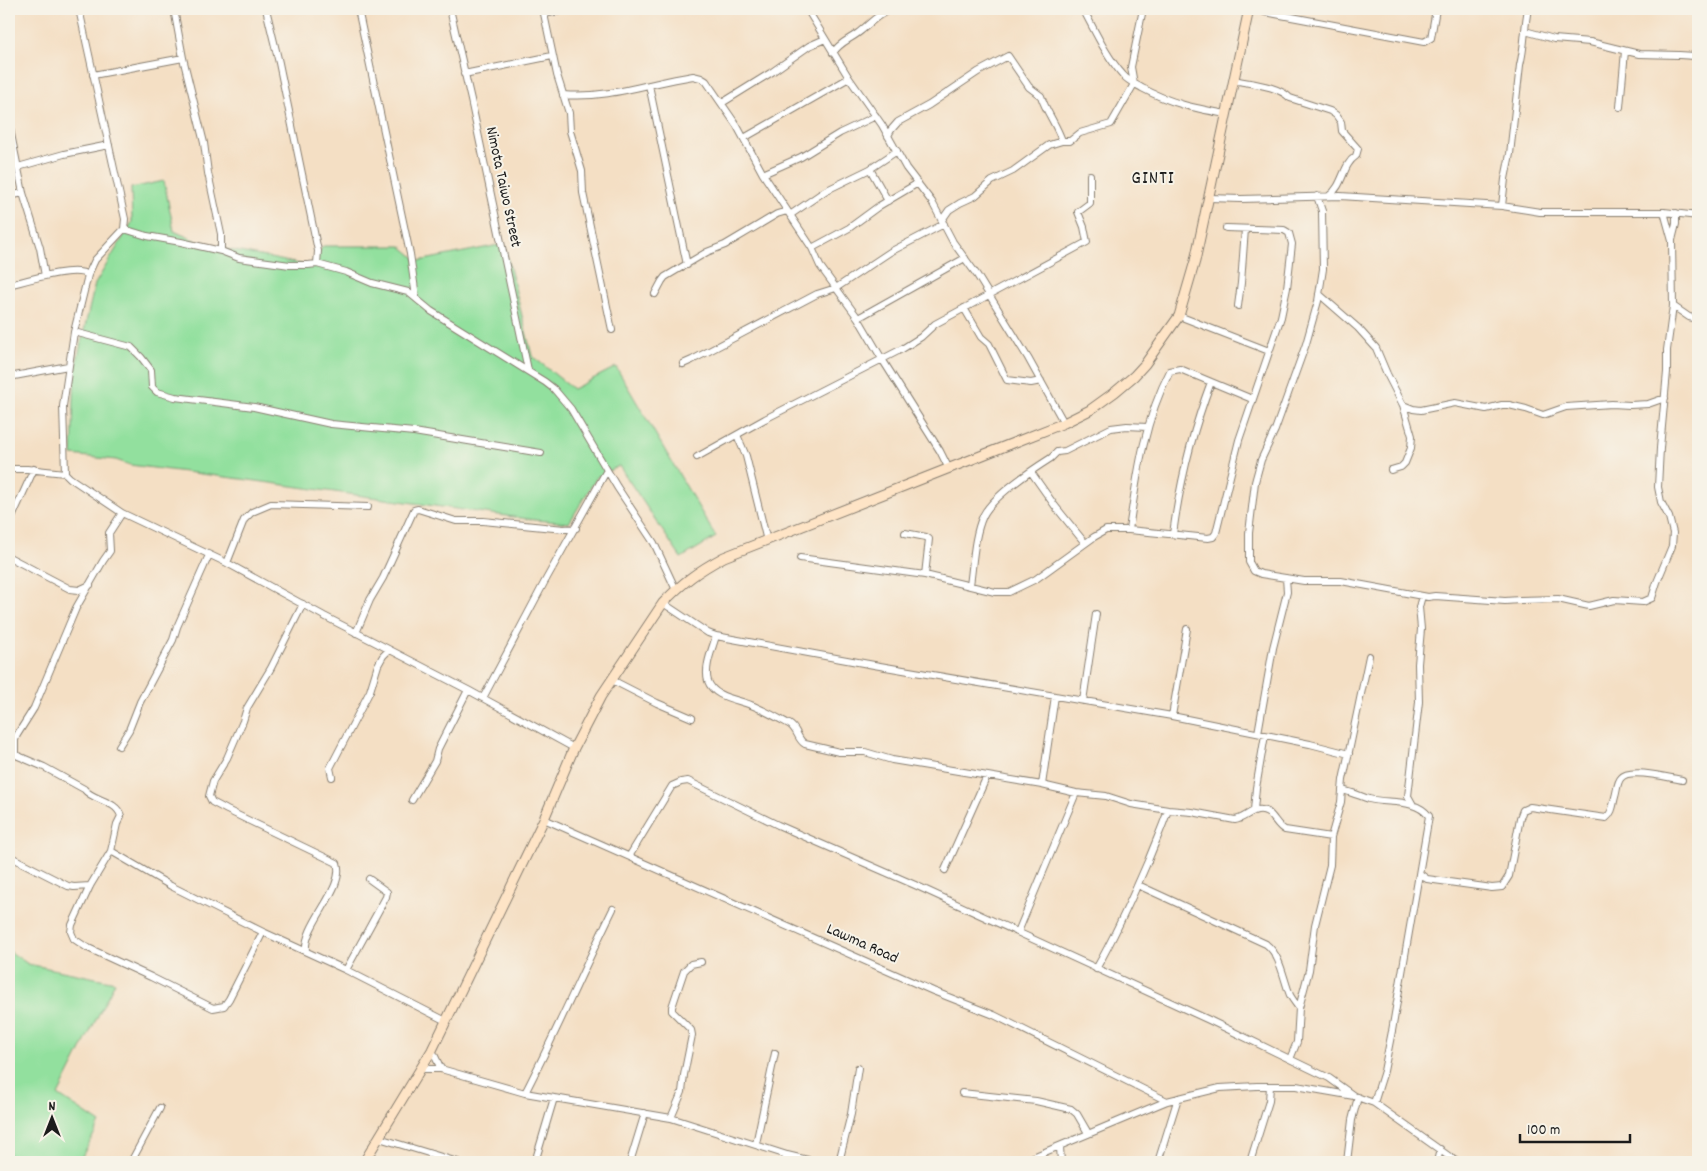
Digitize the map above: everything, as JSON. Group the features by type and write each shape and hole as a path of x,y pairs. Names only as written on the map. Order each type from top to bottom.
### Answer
{"main road":[{"path":"364,1162 432,1050 544,819 574,748 600,696 663,603 700,570 724,557 1064,423 1090,410 1116,392 1145,364 1179,316 1195,261 1249,9"}],"street":[{"path":"64,473 63,406 74,332 88,275 95,260 124,229 125,219 79,9"},
{"path":"174,9 222,234 221,251"},
{"path":"266,9 318,251 317,264"},
{"path":"358,9 410,254 416,297"},
{"name":"Nimota Taiwo Street","path":"450,9 528,370"},
{"path":"570,9 543,11 552,56 570,113 570,131 582,171 583,194 612,330"},
{"path":"807,9 849,78 932,202 953,242 990,295 1064,423"},
{"path":"833,53 840,44 858,33 881,14 894,9"},
{"path":"1083,9 1122,74 1134,84 1159,98 1181,105 1226,114"},
{"path":"683,364 817,294 836,288 890,252 943,222 949,210 975,196 992,181 1012,171 1049,145 1070,141 1080,133 1111,124 1134,84 1131,66 1143,9"},
{"path":"1258,9 1265,12 1424,42 1431,38 1436,9"},
{"path":"1502,206 1520,65 1524,52 1528,9"},
{"path":"1525,31 1554,39 1590,42 1639,54 1697,58 1698,40"},
{"path":"722,103 809,46 825,39"},
{"path":"1620,107 1625,51"},
{"path":"464,74 552,56"},
{"path":"888,136 898,122 929,105 978,72 1008,56 1029,87 1041,96 1043,104 1062,141"},
{"path":"93,75 183,58"},
{"path":"9,64 10,129 23,193 40,248 45,276"},
{"path":"1122,74 1131,66"},
{"path":"563,95 584,97 620,93 684,78 699,77 706,81 722,103 744,138 763,174 812,248 820,266 858,318 940,451 949,469"},
{"path":"744,138 849,78"},
{"path":"1233,80 1272,89 1290,98 1330,111 1340,120 1342,132 1358,149 1356,156 1351,158 1337,189 1329,196"},
{"path":"649,86 687,265"},
{"path":"763,174 802,157 840,133 876,116"},
{"path":"18,167 64,154 109,145"},
{"path":"655,294 662,280 707,252 725,245 777,214 788,213 825,191 870,169 897,150"},
{"path":"870,169 888,201"},
{"path":"697,457 765,419 902,349 921,337 935,324 1087,242 1078,212 1090,203 1090,175"},
{"path":"812,248 849,228 918,183"},
{"path":"9,196 23,193"},
{"path":"1317,196 1322,212 1323,269 1319,294 1306,344 1255,482 1251,508 1248,556 1254,571 1304,581 1342,581 1422,596 1505,602 1549,599 1589,606 1614,600 1643,602 1652,598 1672,546 1672,526 1661,502 1658,487 1667,350 1673,306 1672,241 1676,224 1676,213"},
{"path":"1209,198 1241,199 1329,196 1502,206 1552,212 1664,212 1698,216"},
{"path":"1664,212 1672,241"},
{"path":"800,558 925,575 995,592 1009,592 1036,579 1106,530 1129,530 1208,538 1213,536 1216,533 1238,440 1281,317 1288,288 1292,244 1292,237 1284,230 1226,228"},
{"path":"124,229 141,235 221,251 239,258 263,262 317,264 346,272 372,283 400,288 416,297 437,315 528,370 554,389 571,409 654,543 676,590"},
{"path":"1238,306 1245,229"},
{"path":"858,318 965,258"},
{"path":"9,285 45,276 78,271 88,275"},
{"path":"1319,294 1358,328 1376,348 1403,405 1412,436 1411,448 1405,463 1401,467 1391,470"},
{"path":"1673,306 1689,317 1698,319"},
{"path":"964,308 981,337 990,344 1007,380 1031,383 1041,381"},
{"path":"1179,316 1269,351"},
{"path":"74,332 131,347 151,370 152,387 157,392 175,397 254,407 331,424 414,432 541,454"},
{"path":"9,377 68,366"},
{"path":"1129,530 1138,465 1147,427 1170,371 1180,369 1252,399"},
{"path":"1173,534 1185,464 1199,415 1212,382"},
{"path":"1403,405 1421,410 1455,404 1486,409 1508,405 1543,415 1566,407 1648,404 1665,398"},
{"path":"970,585 978,531 982,517 993,503 1057,452 1065,451 1111,428 1128,426 1147,427"},
{"path":"737,435 746,456 767,540"},
{"path":"9,469 34,469 64,473 122,513 227,563 574,748"},
{"path":"9,524 34,469"},
{"path":"483,698 608,470"},
{"path":"1031,472 1085,543"},
{"path":"227,563 244,520 252,512 271,504 368,507"},
{"path":"356,632 414,510 418,509 456,521 483,520 564,529 576,528"},
{"path":"122,513 109,533 110,551 76,608 30,716 15,740 12,753 84,789 88,794 110,803 120,811 121,816 117,824 111,851 90,886 72,925 71,932 74,939 86,947 151,977 210,1008 224,1006 229,999 262,932"},
{"path":"905,533 929,539 925,575"},
{"path":"119,746 129,730 140,702 173,640 177,627 210,555"},
{"path":"9,557 70,589 79,590 90,585"},
{"path":"1254,810 1261,734 1273,648 1287,592 1286,578"},
{"path":"1413,805 1408,796 1419,702 1418,664 1421,629 1419,607 1422,596"},
{"path":"663,603 708,633 716,636 1172,716 1349,754"},
{"path":"303,604 267,675 247,708 227,758 213,781 209,796 212,802 337,863 339,866 337,878 307,937 306,951"},
{"path":"1083,701 1096,614"},
{"path":"1172,716 1187,629"},
{"path":"716,636 707,667 708,682 712,688 726,697 752,705 792,725 802,742 840,752 865,752 892,760 1042,785 1076,793 1106,796 1131,804 1235,820 1240,820 1254,810 1260,810 1270,814 1280,828 1284,830 1331,837"},
{"path":"332,777 330,768 370,691 378,665 389,650"},
{"path":"1290,1060 1297,1042 1299,1008 1309,970 1315,925 1330,866 1331,837 1341,802 1369,656"},
{"path":"612,680 692,718"},
{"path":"412,800 435,761 438,749 468,690"},
{"path":"1042,785 1055,696"},
{"path":"1420,874 1427,879 1492,888 1502,887 1509,876 1520,818 1525,808 1530,807 1606,818 1611,811 1620,781 1624,775 1641,773 1682,780"},
{"path":"945,870 987,776"},
{"path":"630,855 672,786 688,781 812,841 915,885 1209,1020 1329,1078 1356,1096"},
{"path":"1342,790 1369,799 1413,805 1424,811 1428,816 1420,874 1392,1031 1384,1071 1374,1103"},
{"path":"1018,932 1076,793"},
{"path":"1400,802 1408,796"},
{"path":"1096,969 1112,941 1138,885 1159,837 1168,810"},
{"name":"Lawma Road","path":"544,819 630,855 933,991 994,1015 1167,1101"},
{"path":"111,851 171,886 262,932 346,970 446,1021"},
{"path":"9,856 68,886 90,886"},
{"path":"346,970 386,897 387,892 370,879"},
{"path":"1138,885 1270,947 1282,969 1291,996 1299,1008"},
{"path":"525,1093 550,1045 582,972 613,909"},
{"path":"672,1118 682,1092 692,1035 691,1030 672,1011 672,1007 684,971 690,964 701,962"},
{"path":"432,1050 441,1069"},
{"path":"756,1144 775,1053"},
{"path":"839,1162 851,1114 858,1068"},
{"path":"421,1069 441,1069 525,1093 672,1118 787,1155 816,1162"},
{"path":"1323,1090 1329,1078"},
{"path":"1250,1162 1269,1101 1270,1086"},
{"path":"1021,1162 1167,1101 1220,1088 1296,1086 1356,1096 1374,1103 1457,1162"},
{"path":"962,1094 1036,1101 1071,1109 1078,1114 1088,1133"},
{"path":"1347,1162 1356,1096"},
{"path":"535,1162 554,1098"},
{"path":"1158,1162 1178,1098"},
{"path":"131,1162 160,1108"},
{"path":"630,1162 645,1113"},
{"path":"379,1138 458,1162"},
{"path":"1060,1147 1061,1162"},
{"path":"1437,1162 1440,1149"},
{"path":"784,1162 787,1155"}],"green space":[{"path":"164,181 174,231 205,245 310,266 323,246 401,246 419,261 504,244 532,356 573,389 616,367 716,537 681,558 619,466 597,477 569,523 130,465 116,460 72,455 75,369 95,284 132,222 131,188"},
{"path":"9,951 28,964 115,982 58,1095 100,1123 79,1162 9,1162"}],"district":[{"name":"GINTI","path":"1153,179"}]}
